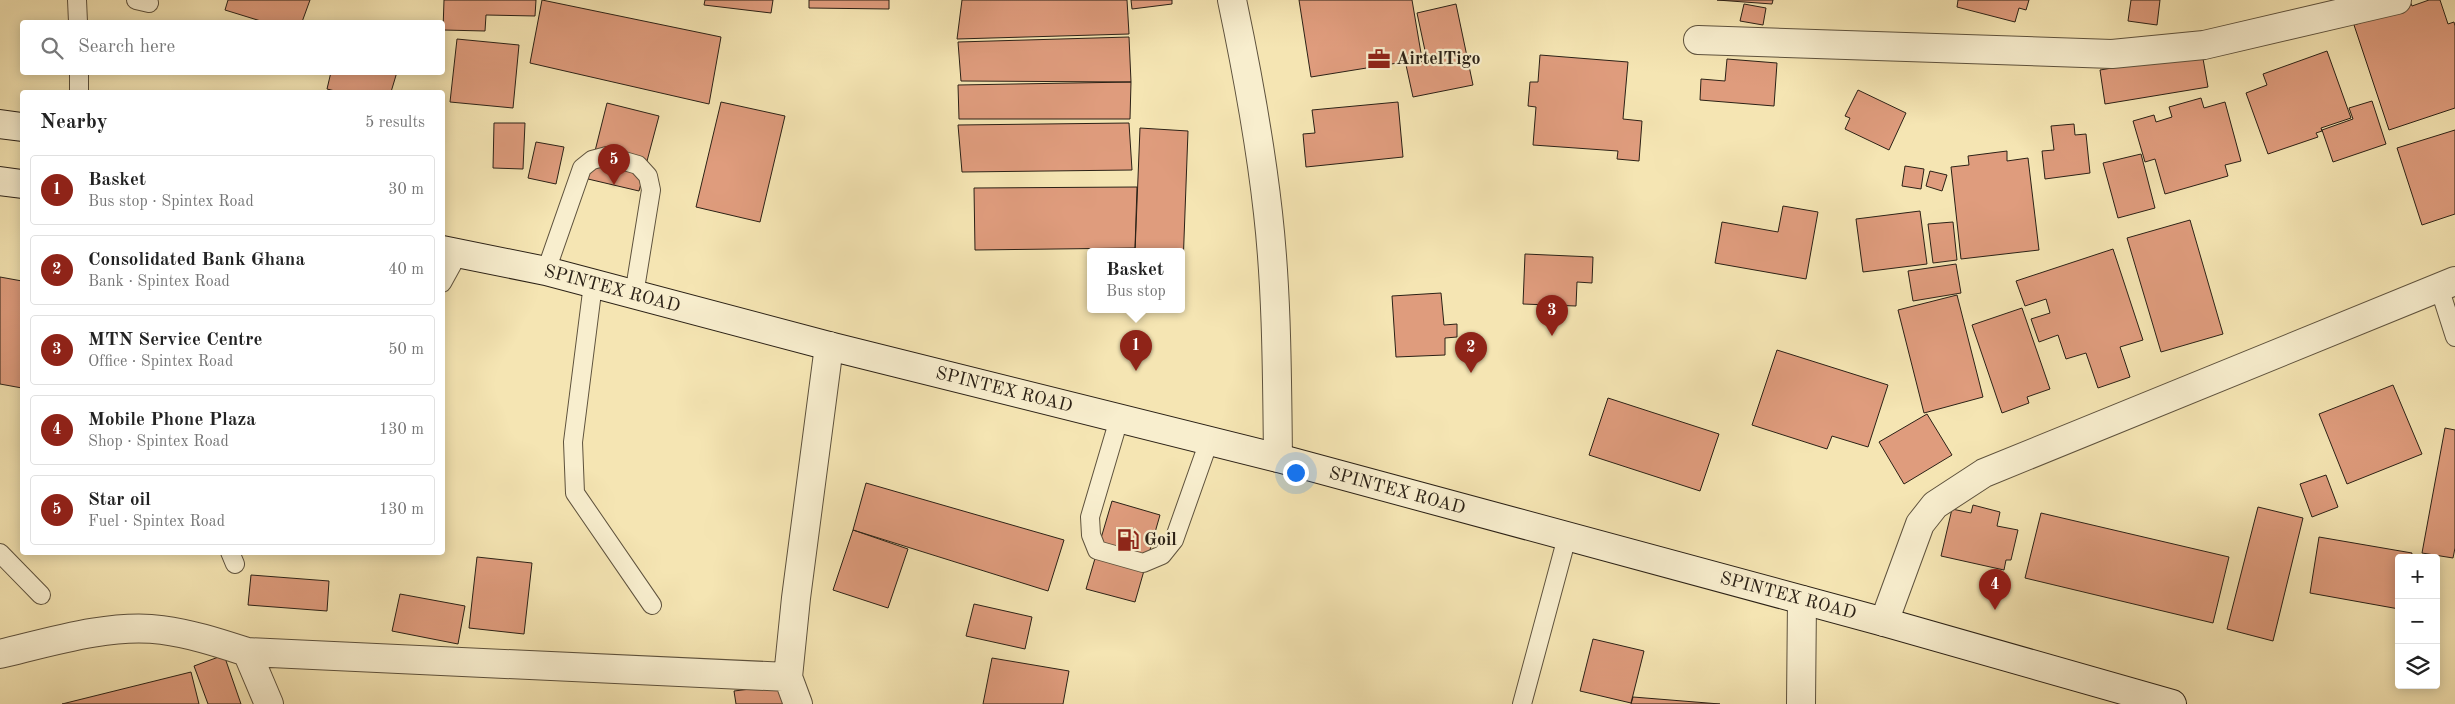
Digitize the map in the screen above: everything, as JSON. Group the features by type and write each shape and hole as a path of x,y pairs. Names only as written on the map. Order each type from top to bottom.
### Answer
{"street":[{"path":"1232,0 1254,106 1268,214 1278,458"},
{"path":"1698,40 2112,54 2204,45 2398,0"},
{"path":"0,124 20,128"},
{"path":"0,181 20,184"},
{"name":"SPINTEX ROAD","path":"450,252 546,271 829,346 1278,458 1884,622 2172,704"},
{"path":"1884,622 1920,524 1935,506 1984,474 2447,284"},
{"path":"798,704 788,677 796,598 829,346"},
{"path":"1801,704 1802,600"},
{"path":"0,654 115,630 160,630 204,638 247,652 788,677"},
{"path":"247,652 269,704"}],"lane":[{"path":"77,0 78,20"},
{"path":"78,75 79,90"},
{"path":"546,271 582,168 592,160 608,156 638,165 648,176 651,190 634,295"},
{"path":"445,271 450,252"},
{"path":"593,284 573,442 575,493 652,605"},
{"path":"2447,284 2455,337"},
{"path":"1119,419 1090,517 1091,535 1097,550 1143,562 1162,554 1174,540 1210,441"},
{"path":"1522,704 1567,537"},
{"path":"0,553 41,595"}],"building":[{"path":"228,0 310,0 303,20 258,20 225,10"},
{"path":"444,0 536,0 535,16 486,15 485,31 445,30 445,20 443,20"},
{"path":"542,0 721,37 709,104 530,63"},
{"path":"705,0 773,0 771,13 704,5"},
{"path":"809,0 889,0 889,9 809,8"},
{"path":"962,0 1127,0 1129,34 957,39"},
{"path":"1131,0 1172,0 1172,4 1132,9"},
{"path":"1299,0 1412,0 1422,59 1311,77"},
{"path":"1717,0 1773,0 1772,4"},
{"path":"1958,0 2029,0 2026,10 2019,8 2015,22 1957,7"},
{"path":"2131,0 2160,0 2157,25 2128,21"},
{"path":"2429,0 2440,0 2448,24 2454,22 2455,26 2455,108 2389,130 2354,25 2366,21 2364,17 2410,1 2412,6"},
{"path":"1456,4 1473,85 1413,97 1406,65 1427,60 1417,13"},
{"path":"1744,4 1766,8 1763,25 1740,21"},
{"path":"1129,37 1131,82 961,81 958,42"},
{"path":"457,39 519,45 513,108 450,102"},
{"path":"2327,51 2351,118 2321,128 2322,131 2316,133 2318,137 2268,154 2246,93 2267,85 2263,74"},
{"path":"2202,53 2208,87 2105,104 2100,70"},
{"path":"1540,55 1628,62 1623,119 1642,121 1639,161 1617,159 1618,151 1533,145 1536,107 1528,106 1530,82 1538,82"},
{"path":"1727,59 1777,63 1774,106 1700,100 1701,79 1725,81"},
{"path":"330,75 396,75 392,90 327,89"},
{"path":"1131,82 1130,119 959,119 958,85"},
{"path":"1858,90 1906,113 1889,150 1845,129 1850,118 1845,116"},
{"path":"2201,98 2204,108 2225,102 2241,161 2225,165 2228,176 2165,194 2155,159 2145,162 2133,121 2154,115 2156,122 2172,117 2169,107"},
{"path":"2372,101 2386,144 2333,162 2322,130 2353,119 2349,108"},
{"path":"721,102 785,116 760,222 696,207"},
{"path":"1398,102 1403,157 1306,167 1303,134 1315,133 1312,110"},
{"path":"607,103 659,116 639,191 588,179"},
{"path":"494,123 525,123 523,169 493,168"},
{"path":"1129,123 1132,170 962,172 958,125"},
{"path":"2074,124 2075,135 2086,134 2090,173 2045,179 2042,151 2054,150 2051,126"},
{"path":"1140,128 1188,131 1184,248 1135,248"},
{"path":"2455,130 2455,214 2422,225 2397,148"},
{"path":"536,142 564,147 556,184 528,178"},
{"path":"2007,151 2007,161 2028,158 2039,250 1961,259 1951,167 1969,165 1968,156"},
{"path":"2141,154 2155,208 2118,218 2103,163"},
{"path":"1905,166 1924,169 1921,189 1902,186"},
{"path":"1930,171 1947,175 1942,191 1926,186"},
{"path":"1137,187 1135,248 975,250 974,188"},
{"path":"1783,206 1818,212 1806,279 1715,263 1722,222 1778,232"},
{"path":"1920,211 1927,264 1863,272 1856,219"},
{"path":"2190,220 2223,334 2161,352 2127,238"},
{"path":"1953,222 1957,260 1933,263 1928,224"},
{"path":"2113,249 2143,340 2120,347 2130,377 2098,388 2086,353 2066,359 2058,335 2039,342 2031,319 2050,313 2046,299 2025,306 2016,281"},
{"path":"1525,254 1593,257 1592,283 1577,282 1576,306 1523,304"},
{"path":"1956,264 1961,293 1913,301 1908,271"},
{"path":"0,277 20,281 20,388 0,384"},
{"path":"1441,293 1444,325 1457,324 1457,337 1445,338 1445,355 1396,357 1392,296"},
{"path":"1957,295 1983,397 1924,413 1898,310"},
{"path":"2022,308 2050,389 2027,397 2029,403 2002,413 1972,325"},
{"path":"1777,350 1888,385 1868,447 1832,436 1827,449 1752,425"},
{"path":"2393,385 2422,454 2347,484 2319,414"},
{"path":"1608,398 1719,434 1700,491 1589,455"},
{"path":"1927,414 1952,455 1904,484 1879,442"},
{"path":"2445,428 2455,430 2455,548 2453,558 2440,556 2440,554 2422,553"},
{"path":"2326,475 2338,507 2312,517 2300,484"},
{"path":"866,483 1064,540 1048,591 853,530"},
{"path":"1112,501 1160,515 1135,602 1086,589"},
{"path":"1973,505 2000,512 1997,526 2018,530 2011,560 2006,560 2004,570 1941,556 1952,509 1971,513"},
{"path":"2258,507 2303,518 2273,641 2227,629"},
{"path":"2041,513 2229,557 2213,623 2025,578"},
{"path":"853,530 908,549 888,608 833,590"},
{"path":"2319,537 2412,553 2395,554 2395,608 2310,593"},
{"path":"477,557 532,563 524,634 469,628"},
{"path":"251,575 329,581 327,611 248,605"},
{"path":"400,594 465,606 458,644 392,631"},
{"path":"974,604 1032,617 1025,649 966,636"},
{"path":"1593,639 1644,651 1631,703 1580,691"},
{"path":"224,655 241,704 208,704 194,666"},
{"path":"992,658 1069,671 1063,704 983,704"},
{"path":"191,672 199,704 62,704"},
{"path":"783,685 785,704 736,704 734,691"},
{"path":"1633,697 1720,704 1631,704"}],"place":[{"name":"AirtelTigo","path":"1379,59"},
{"name":"Star oil","path":"614,185"},
{"name":"MTN Service Centre","path":"1552,336"},
{"name":"Basket","path":"1136,371"},
{"name":"Consolidated Bank Ghana","path":"1471,373"},
{"name":"Goil","path":"1128,540"},
{"name":"Mobile Phone Plaza","path":"1995,610"}]}
